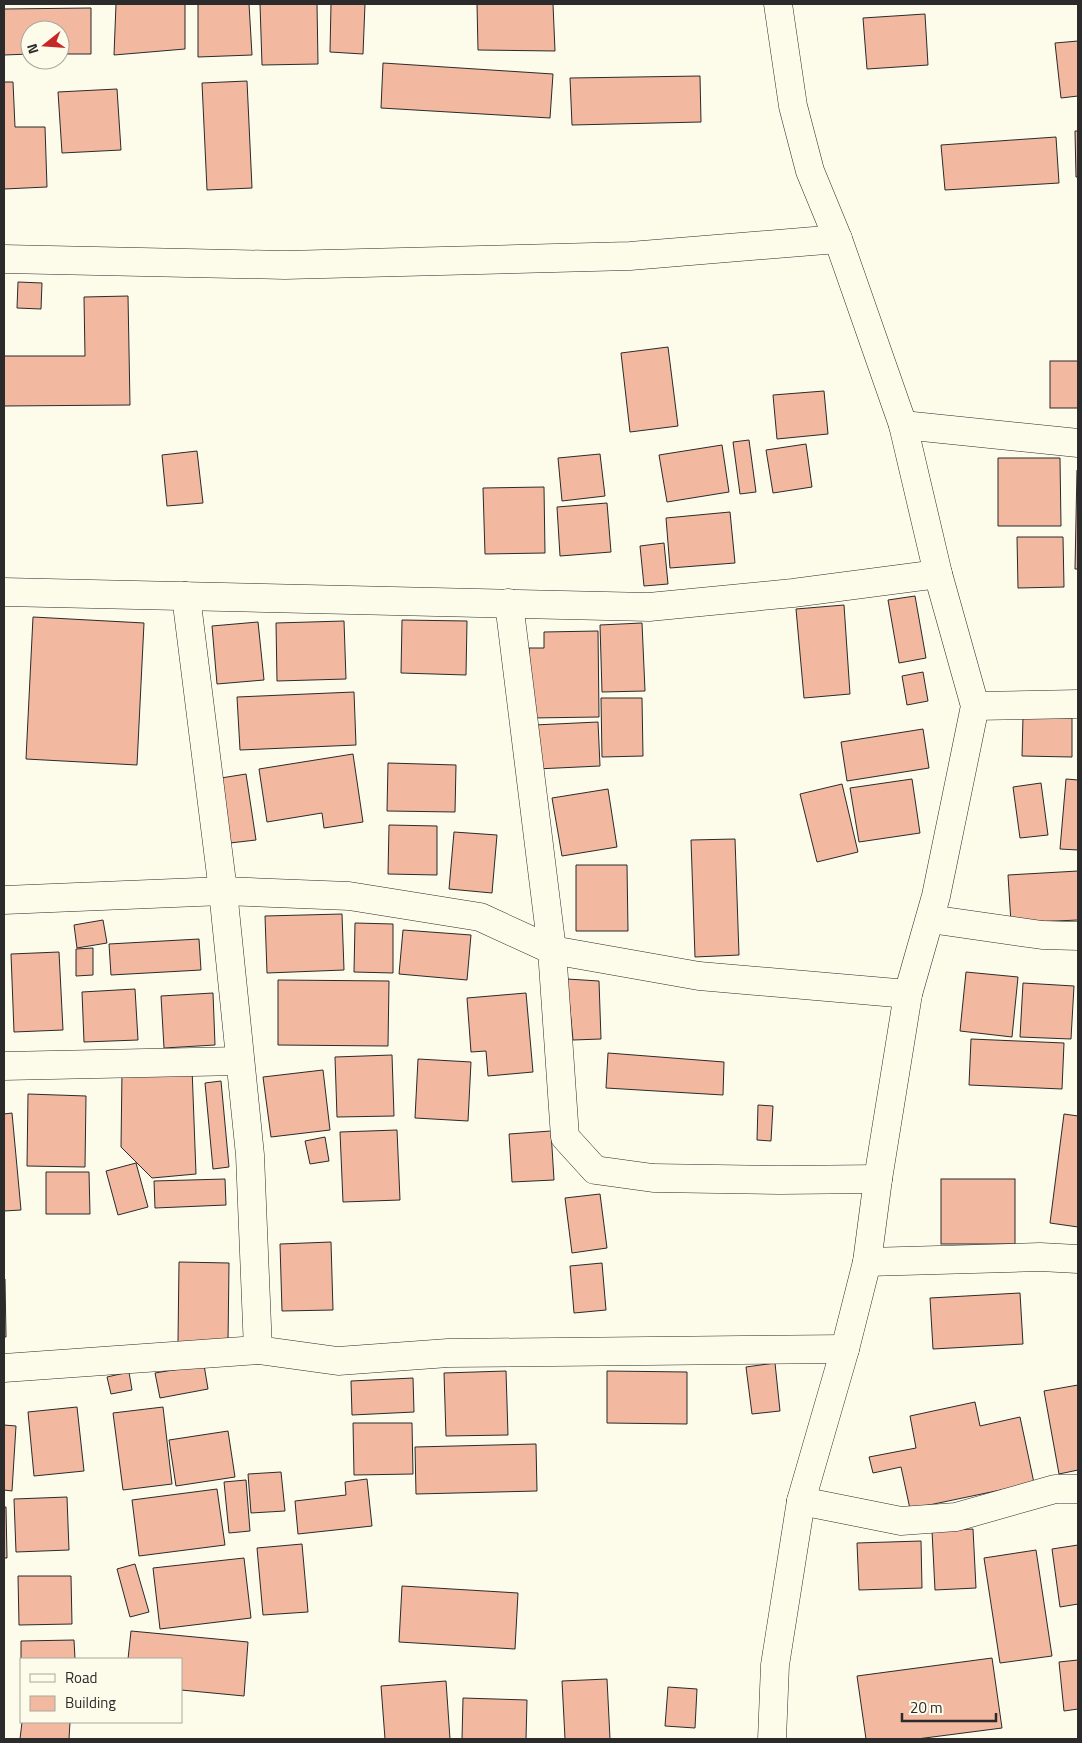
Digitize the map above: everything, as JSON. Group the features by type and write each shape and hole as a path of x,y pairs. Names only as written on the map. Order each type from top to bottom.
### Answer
{"street":[{"path":"772,1739 775,1664 801,1501 845,1349 867,1262 878,1179 908,994 930,920 975,706 938,574 903,425 838,239 810,171 793,106 778,4"},
{"path":"4,259 285,265 630,256 838,239"},
{"path":"903,425 1078,443"},
{"path":"4,592 648,607 792,593 938,574"},
{"path":"186,596 223,891 250,1155 258,1350"},
{"path":"509,603 552,950 564,1137 595,1170 652,1178 878,1179"},
{"path":"975,706 1078,704"},
{"path":"4,900 223,891 349,896 480,917 552,950 699,976 908,994"},
{"path":"930,920 1042,935 1078,936"},
{"path":"4,1066 240,1061"},
{"path":"867,1262 1040,1258 1078,1259"},
{"path":"4,1368 258,1350 338,1361 448,1353 845,1349"},
{"path":"801,1501 901,1521 956,1517 1055,1489 1078,1489"}],"building":[{"path":"116,4 185,4 185,49 114,55"},
{"path":"198,4 249,4 252,55 198,57"},
{"path":"260,4 317,4 318,64 262,65"},
{"path":"331,4 365,4 363,54 330,52"},
{"path":"477,4 553,4 555,51 478,50"},
{"path":"91,8 91,54 70,54 70,20 20,20 20,54 4,55 4,9"},
{"path":"925,14 928,65 867,69 863,18"},
{"path":"1078,41 1078,96 1061,98 1055,43"},
{"path":"383,63 553,74 550,118 381,108"},
{"path":"700,76 701,122 572,125 570,78"},
{"path":"247,81 252,188 207,190 202,83"},
{"path":"4,82 13,82 15,127 45,127 47,187 4,189"},
{"path":"117,89 121,150 62,153 58,92"},
{"path":"1075,131 1078,131 1078,177 1076,177"},
{"path":"1056,137 1059,183 945,190 941,145"},
{"path":"18,282 42,283 41,309 17,308"},
{"path":"128,296 130,405 4,406 4,356 85,356 84,297"},
{"path":"668,347 678,426 630,432 621,353"},
{"path":"1050,361 1078,361 1078,408 1050,408"},
{"path":"824,391 828,434 777,439 773,395"},
{"path":"749,440 756,492 740,494 733,442"},
{"path":"806,444 812,487 773,493 766,450"},
{"path":"722,445 729,492 667,502 659,455"},
{"path":"197,451 203,503 167,506 162,455"},
{"path":"600,454 605,496 562,501 558,458"},
{"path":"998,458 1060,458 1061,526 998,526"},
{"path":"1077,470 1078,569 1075,569"},
{"path":"544,487 545,553 485,554 483,488"},
{"path":"607,503 611,552 560,556 557,507"},
{"path":"730,512 735,563 670,568 666,518"},
{"path":"1017,537 1063,537 1064,587 1018,588"},
{"path":"664,543 668,584 644,586 640,546"},
{"path":"915,596 926,658 899,663 888,600"},
{"path":"844,605 850,694 804,698 796,609"},
{"path":"33,617 144,623 137,765 26,759"},
{"path":"402,620 467,621 466,675 401,673"},
{"path":"344,621 346,679 277,681 276,623"},
{"path":"258,622 264,680 217,684 212,626"},
{"path":"642,623 645,691 602,692 600,625"},
{"path":"598,631 599,717 531,718 529,648 544,648 544,632"},
{"path":"923,672 928,701 907,705 902,676"},
{"path":"354,692 356,745 240,750 237,697"},
{"path":"601,698 642,698 643,756 602,757"},
{"path":"1023,717 1072,718 1072,757 1022,756"},
{"path":"598,722 600,766 536,769 534,725"},
{"path":"923,729 929,768 847,781 841,742"},
{"path":"353,754 363,822 324,828 322,813 267,822 259,769"},
{"path":"388,763 456,765 455,812 387,811"},
{"path":"246,774 256,840 230,843 221,778"},
{"path":"912,779 920,833 859,842 850,788"},
{"path":"1066,779 1078,780 1078,850 1060,849"},
{"path":"1041,783 1048,835 1020,838 1013,787"},
{"path":"842,784 858,852 817,862 800,794"},
{"path":"608,789 617,847 562,856 552,798"},
{"path":"389,825 437,826 437,875 388,874"},
{"path":"454,832 497,835 492,893 449,889"},
{"path":"735,839 739,955 695,957 691,840"},
{"path":"576,865 627,865 628,931 576,931"},
{"path":"1078,871 1078,920 1011,923 1008,875"},
{"path":"342,914 344,970 267,973 265,916"},
{"path":"103,920 107,943 77,948 74,925"},
{"path":"355,923 393,924 393,973 354,972"},
{"path":"403,930 471,935 467,980 399,974"},
{"path":"199,939 201,970 111,975 109,944"},
{"path":"93,948 93,975 76,976 76,949"},
{"path":"59,952 63,1030 14,1032 11,954"},
{"path":"966,972 1018,977 1012,1037 960,1031"},
{"path":"567,979 599,981 601,1039 573,1040"},
{"path":"278,980 389,981 388,1046 278,1045"},
{"path":"1023,983 1074,986 1071,1039 1020,1037"},
{"path":"135,989 138,1040 84,1042 82,992"},
{"path":"213,993 215,1045 164,1048 161,996"},
{"path":"526,993 533,1072 488,1076 486,1051 471,1052 467,998"},
{"path":"971,1039 1064,1043 1062,1089 969,1085"},
{"path":"608,1053 724,1062 723,1095 606,1088"},
{"path":"392,1055 394,1116 337,1117 335,1057"},
{"path":"418,1059 471,1062 468,1121 415,1118"},
{"path":"192,1068 196,1174 152,1178 121,1147 122,1071"},
{"path":"323,1070 330,1130 271,1137 263,1077"},
{"path":"221,1081 229,1167 213,1169 205,1083"},
{"path":"28,1094 86,1096 85,1167 27,1166"},
{"path":"758,1105 773,1106 771,1141 757,1140"},
{"path":"12,1113 21,1210 4,1211 4,1114"},
{"path":"1064,1114 1078,1116 1078,1227 1050,1223"},
{"path":"397,1130 400,1200 343,1202 340,1132"},
{"path":"551,1131 554,1180 512,1182 509,1134"},
{"path":"325,1137 329,1161 310,1164 305,1141"},
{"path":"136,1163 148,1207 118,1215 106,1171"},
{"path":"46,1172 89,1172 90,1214 46,1214"},
{"path":"225,1179 226,1205 155,1208 154,1181"},
{"path":"941,1179 1015,1179 1015,1244 941,1244"},
{"path":"600,1194 607,1248 572,1253 565,1198"},
{"path":"331,1242 333,1310 282,1311 280,1244"},
{"path":"179,1262 229,1263 228,1343 178,1342"},
{"path":"602,1263 606,1310 574,1313 570,1266"},
{"path":"5,1279 6,1337 4,1337"},
{"path":"1020,1293 1023,1344 933,1349 930,1298"},
{"path":"775,1363 780,1411 752,1414 746,1367"},
{"path":"204,1365 208,1389 160,1398 155,1373"},
{"path":"506,1371 508,1435 446,1436 444,1373"},
{"path":"607,1371 687,1372 687,1424 607,1423"},
{"path":"129,1372 132,1390 111,1394 107,1377"},
{"path":"413,1378 414,1412 352,1415 351,1381"},
{"path":"1078,1385 1078,1470 1059,1474 1044,1391"},
{"path":"975,1402 980,1426 1020,1417 1034,1483 910,1509 901,1467 873,1473 869,1457 916,1448 910,1416"},
{"path":"77,1407 84,1471 34,1476 28,1412"},
{"path":"163,1407 172,1484 123,1490 113,1413"},
{"path":"353,1423 412,1423 413,1474 354,1475"},
{"path":"4,1425 16,1426 12,1491 4,1490"},
{"path":"228,1431 235,1477 176,1486 169,1440"},
{"path":"536,1444 537,1491 416,1494 415,1447"},
{"path":"281,1472 285,1511 251,1513 248,1474"},
{"path":"367,1479 372,1526 298,1534 295,1501 346,1495 345,1482"},
{"path":"246,1480 250,1531 229,1533 224,1482"},
{"path":"217,1489 225,1545 139,1556 132,1500"},
{"path":"67,1497 69,1550 16,1552 14,1499"},
{"path":"4,1507 6,1507 7,1558 4,1558"},
{"path":"973,1529 976,1588 935,1590 932,1531"},
{"path":"921,1541 922,1588 859,1590 857,1543"},
{"path":"302,1544 308,1612 263,1615 257,1548"},
{"path":"1078,1545 1078,1604 1060,1607 1052,1549"},
{"path":"1036,1550 1052,1656 1000,1663 984,1558"},
{"path":"244,1558 251,1618 160,1629 153,1568"},
{"path":"135,1564 149,1612 130,1617 117,1569"},
{"path":"18,1576 71,1576 72,1624 19,1625"},
{"path":"402,1586 518,1593 515,1649 399,1642"},
{"path":"131,1631 248,1642 244,1696 182,1690 182,1658 128,1658"},
{"path":"74,1640 75,1658 21,1658 21,1641"},
{"path":"992,1658 1002,1728 917,1739 866,1739 857,1676"},
{"path":"1078,1660 1078,1709 1064,1711 1059,1662"},
{"path":"607,1679 610,1739 565,1739 562,1681"},
{"path":"446,1681 450,1739 385,1739 381,1686"},
{"path":"668,1687 697,1689 695,1728 665,1726"},
{"path":"463,1698 527,1700 526,1739 462,1739"},
{"path":"22,1723 70,1723 69,1739 20,1739"}]}
